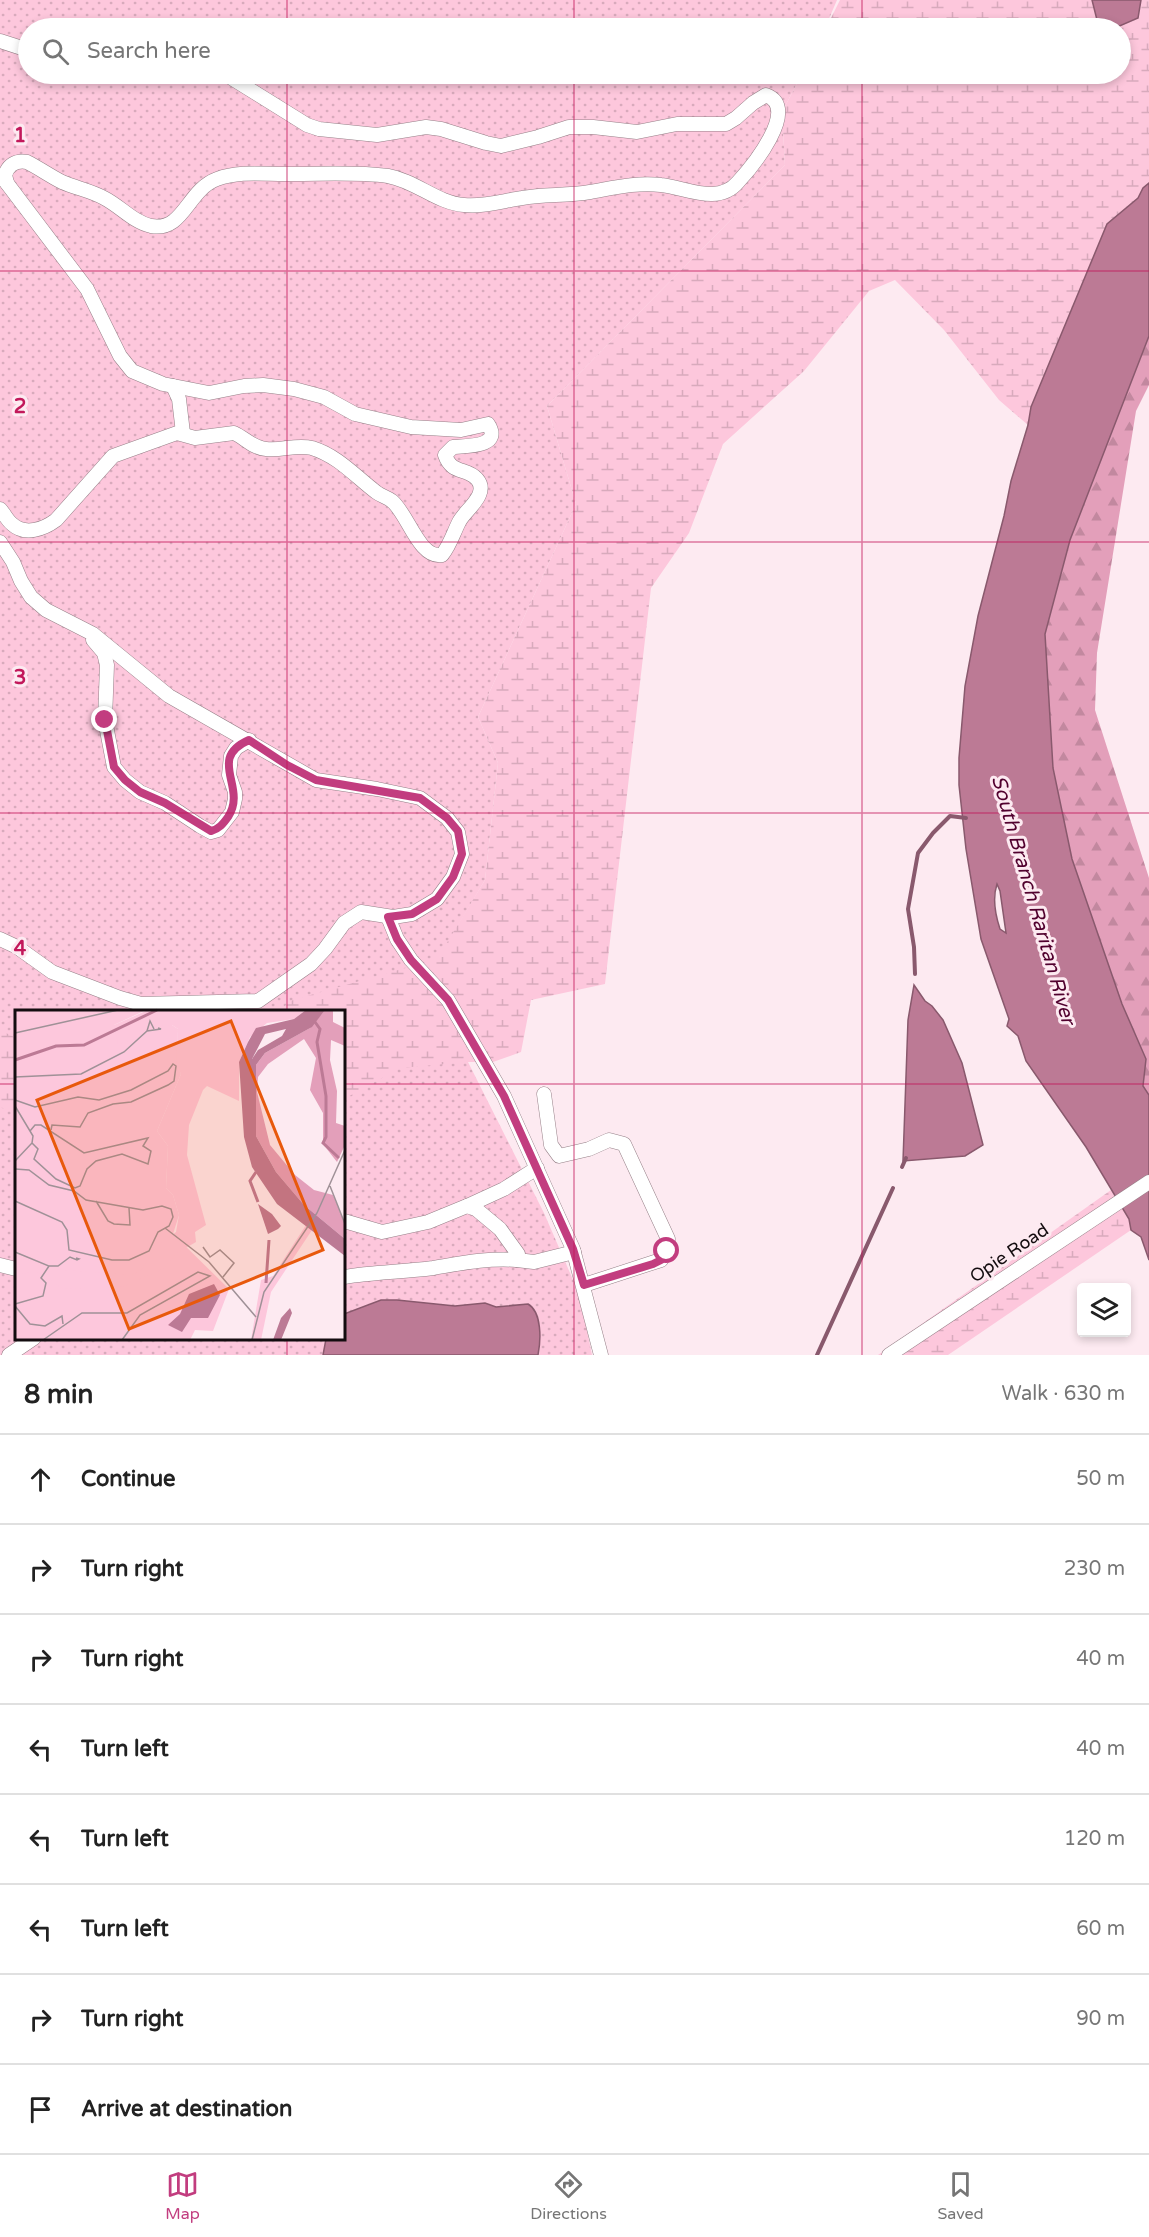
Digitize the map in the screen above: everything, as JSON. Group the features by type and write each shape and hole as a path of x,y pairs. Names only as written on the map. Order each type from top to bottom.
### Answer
{"street":[{"path":"0,41 18,47"},
{"path":"0,508 13,525 33,531 45,528 56,520 113,456 166,436 183,433 195,438 234,433 254,446 266,449 298,446 323,452 346,467 377,494 393,502 420,543 429,554 436,556 442,555 447,549 460,519 478,498 481,489 478,480 454,468 445,455 453,447 476,446 488,442 492,436 492,430 488,424 461,430 444,430 386,422 355,414 324,397 294,389 263,385 209,393 151,380 132,371 120,356 87,289 4,178 10,165 21,161 27,162 63,182 103,197 133,218 150,225 163,226 174,222 202,187 215,179 232,174 378,175 408,182 444,200 476,206 540,195 589,192 609,187 661,185 700,195 722,192 735,187 759,158 768,143 777,114 776,102 766,95 753,102 726,124 678,124 637,132 593,127 568,127 501,146 441,129 426,128 377,135 319,129 307,125 241,84"},
{"path":"172,386 179,399 183,433"},
{"path":"0,939 17,947 52,972 141,1004 258,1001 311,964 344,923 361,912 388,917 412,914 437,899 453,877 462,854 458,831 447,818 420,798 316,780 169,696 93,634 46,610 31,597 1,542 13,525"},
{"path":"62,618 85,633 98,644 104,653 108,682 105,720 114,767 140,792 165,803 200,826 211,831 218,830 232,812 235,799 229,775 231,756 236,748 249,740"},
{"path":"388,917 397,939 411,960 453,1007 504,1096 574,1252 601,1355"},
{"path":"544,1094 551,1145 559,1155 589,1149 609,1140 624,1144 668,1239 667,1251 661,1260 584,1285"},
{"path":"345,1221 382,1232 428,1222 504,1189 537,1168"},
{"name":"Opie Road","path":"889,1355 1149,1182"},
{"path":"467,1206 476,1209 500,1229 518,1254 517,1260"},
{"path":"345,1277 432,1268 493,1258 534,1262 574,1252"},
{"path":"0,1265 15,1269"},
{"path":"9,1355 31,1340"}],"green space":[{"path":"0,0 837,0 829,18 18,18 18,84 797,84 782,112 785,165 547,406 576,504 478,717 498,763 485,880 438,959 455,1028 468,1062 544,1213 580,1296 592,1355 0,1355"},
{"path":"840,0 1149,0 1149,183 1143,188 1138,198 1107,224 1031,407 1028,425 999,400 944,330 895,280 869,291 804,371 723,444 689,533 651,588 605,984 531,1000 521,1052 493,1062 400,1068 345,1098 345,1010 279,1010 293,1000 437,959 485,880 498,763 478,717 576,504 547,406 785,165 782,112 797,84 1131,84 1131,18 831,18"},
{"path":"1149,336 1149,385 1136,411 1097,653 1095,710 1149,878 1149,1095 1143,1087 1146,1059 1122,1004 1072,859 1053,768 1045,634 1070,540"},
{"path":"0,1030 15,1038 15,1113 0,1107"},
{"path":"1111,1190 1129,1219 1131,1230 948,1355 878,1355"}],"water":[{"path":"1092,0 1141,0 1138,18 1131,21 1131,18 1096,18"},
{"name":"South Branch Raritan River","path":"1149,183 1149,336 1070,540 1045,634 1053,768 1072,859 1122,1004 1146,1059 1143,1086 1149,1095 1149,1260 1141,1237 1131,1230 1129,1219 1086,1147 1026,1061 1018,1036 1007,1026 1009,1019 981,939 966,849 959,785 965,686 978,616 1031,407 1107,224 1138,198 1143,188","holes":["997,884 1006,933 1000,929 996,912 994,901"]},
{"path":"914,985 943,1020 962,1063 983,1145 965,1156 903,1161 908,1020"},
{"path":"381,1300 455,1306 485,1303 496,1307 528,1304 533,1308 538,1320 540,1342 538,1355 323,1355 326,1340 345,1340 345,1314"}],"waterway":[{"path":"915,974 914,947 908,909 918,853 950,816 966,818"},
{"path":"902,1167 906,1158"},
{"path":"817,1355 893,1188"}],"route":[{"path":"105,720 114,767 125,780 140,792 165,803 211,831 218,830 232,812 235,792 229,775 231,756 236,748 249,740 287,765 316,780 420,798 447,818 458,831 462,854 453,877 437,899 412,914 388,917 397,939 411,960 448,1000 504,1096 573,1249 584,1285 653,1264 661,1260 667,1251"}]}
